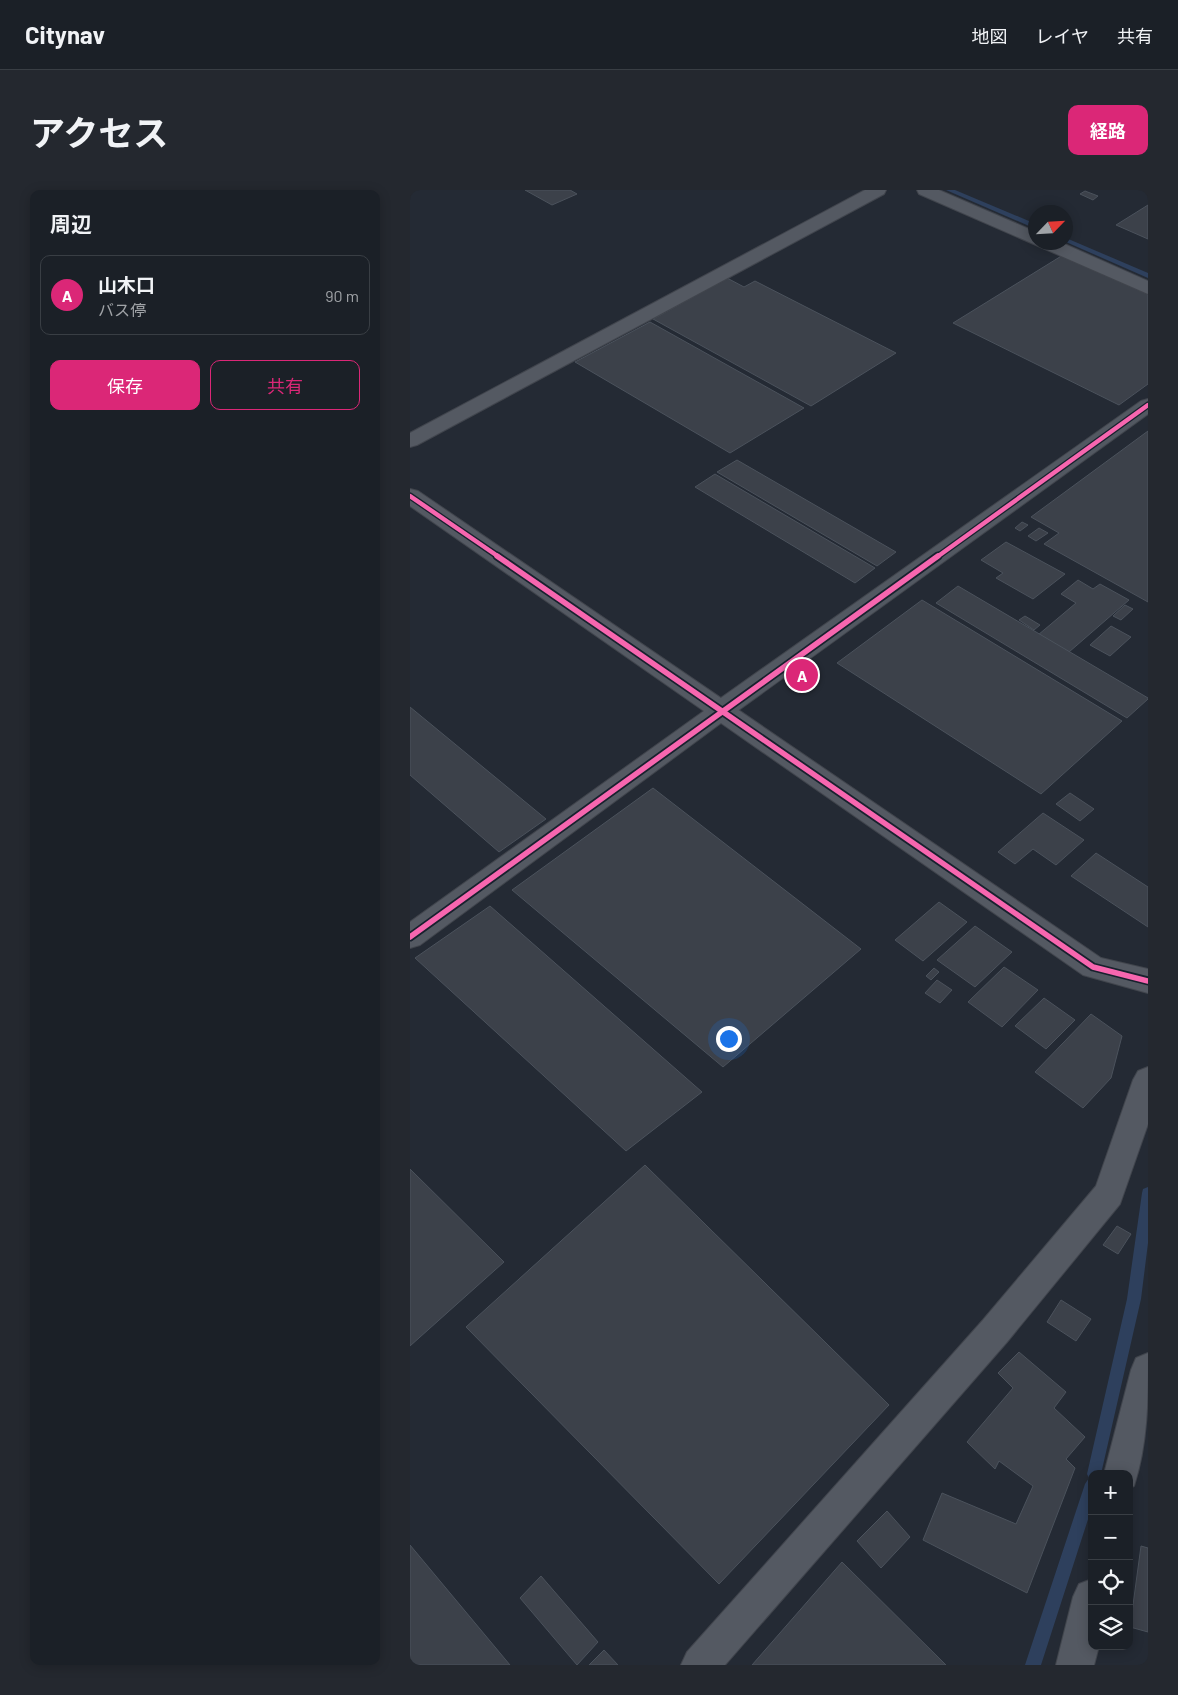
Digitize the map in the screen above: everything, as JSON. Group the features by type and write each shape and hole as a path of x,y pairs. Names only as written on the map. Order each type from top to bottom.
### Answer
{"street":[{"path":"410,441 878,190"},
{"path":"925,190 1028,235"},
{"path":"1062,250 1148,288"},
{"path":"410,937 1148,405"},
{"path":"410,496 720,712 1094,967 1148,981"},
{"path":"700,1665 988,1338 1109,1194 1148,1080"},
{"path":"1123,1470 1148,1370"},
{"path":"1075,1665 1090,1605"}],"building":[{"path":"525,190 570,190 577,194 552,205"},
{"path":"1085,191 1098,196 1093,200 1080,194"},
{"path":"1148,205 1148,239 1116,225"},
{"path":"1063,255 1148,293 1148,384 1119,405 953,323"},
{"path":"727,278 744,287 755,281 896,353 811,406 653,319"},
{"path":"650,322 804,408 730,453 575,362"},
{"path":"1148,431 1148,602 1044,544 1059,533 1031,517"},
{"path":"737,460 896,552 877,566 717,472"},
{"path":"715,474 875,568 855,583 695,487"},
{"path":"1022,522 1028,525 1020,531 1015,528"},
{"path":"1039,528 1048,533 1036,541 1028,536"},
{"path":"1006,542 1065,574 1033,599 996,578 1003,573 981,560"},
{"path":"1078,580 1093,589 1100,584 1129,600 1069,652 1038,635 1076,603 1061,594"},
{"path":"958,586 1148,699 1127,718 936,603"},
{"path":"922,600 1122,721 1041,794 837,663"},
{"path":"1125,605 1133,609 1121,620 1113,616"},
{"path":"1025,616 1040,625 1034,630 1019,620"},
{"path":"1111,626 1131,637 1110,656 1090,645"},
{"path":"410,707 546,819 499,852 410,775"},
{"path":"653,788 861,949 723,1067 512,890"},
{"path":"1070,793 1094,809 1080,821 1056,804"},
{"path":"1043,813 1084,840 1056,865 1033,849 1015,864 998,852"},
{"path":"1096,853 1148,887 1148,927 1071,876"},
{"path":"939,902 967,922 923,961 895,940"},
{"path":"490,906 702,1092 626,1151 415,958"},
{"path":"975,926 1012,952 975,987 937,960"},
{"path":"1004,967 1038,990 1002,1027 968,1002"},
{"path":"934,968 939,972 931,980 926,976"},
{"path":"937,980 952,990 940,1003 925,993"},
{"path":"1044,998 1075,1020 1046,1049 1015,1026"},
{"path":"1091,1014 1122,1036 1111,1078 1083,1108 1035,1072"},
{"path":"645,1165 889,1405 719,1584 466,1327"},
{"path":"410,1169 504,1262 410,1346"},
{"path":"1117,1226 1131,1234 1118,1254 1103,1245"},
{"path":"1061,1300 1091,1319 1076,1341 1047,1322"},
{"path":"1019,1352 1066,1392 1054,1408 1085,1437 1066,1459 1075,1468 1027,1593 923,1540 942,1493 1016,1524 1033,1486 999,1461 995,1469 967,1442 1013,1388 998,1373"},
{"path":"887,1511 910,1537 881,1568 857,1541"},
{"path":"410,1545 510,1665 410,1665"},
{"path":"1141,1546 1148,1548 1148,1632 1133,1628 1133,1605"},
{"path":"842,1562 946,1665 752,1665"},
{"path":"541,1576 598,1642 577,1665 520,1598"},
{"path":"604,1650 618,1665 589,1665"}],"waterway":[{"path":"949,190 1028,224"},
{"path":"1073,243 1148,276"},
{"path":"1095,1470 1134,1299 1148,1193"},
{"path":"1033,1665 1088,1496"}],"cycle path":[{"path":"410,937 1148,405"},
{"path":"410,496 1093,967 1148,981"}],"place":[{"name":"山木口","path":"802,675"}]}
